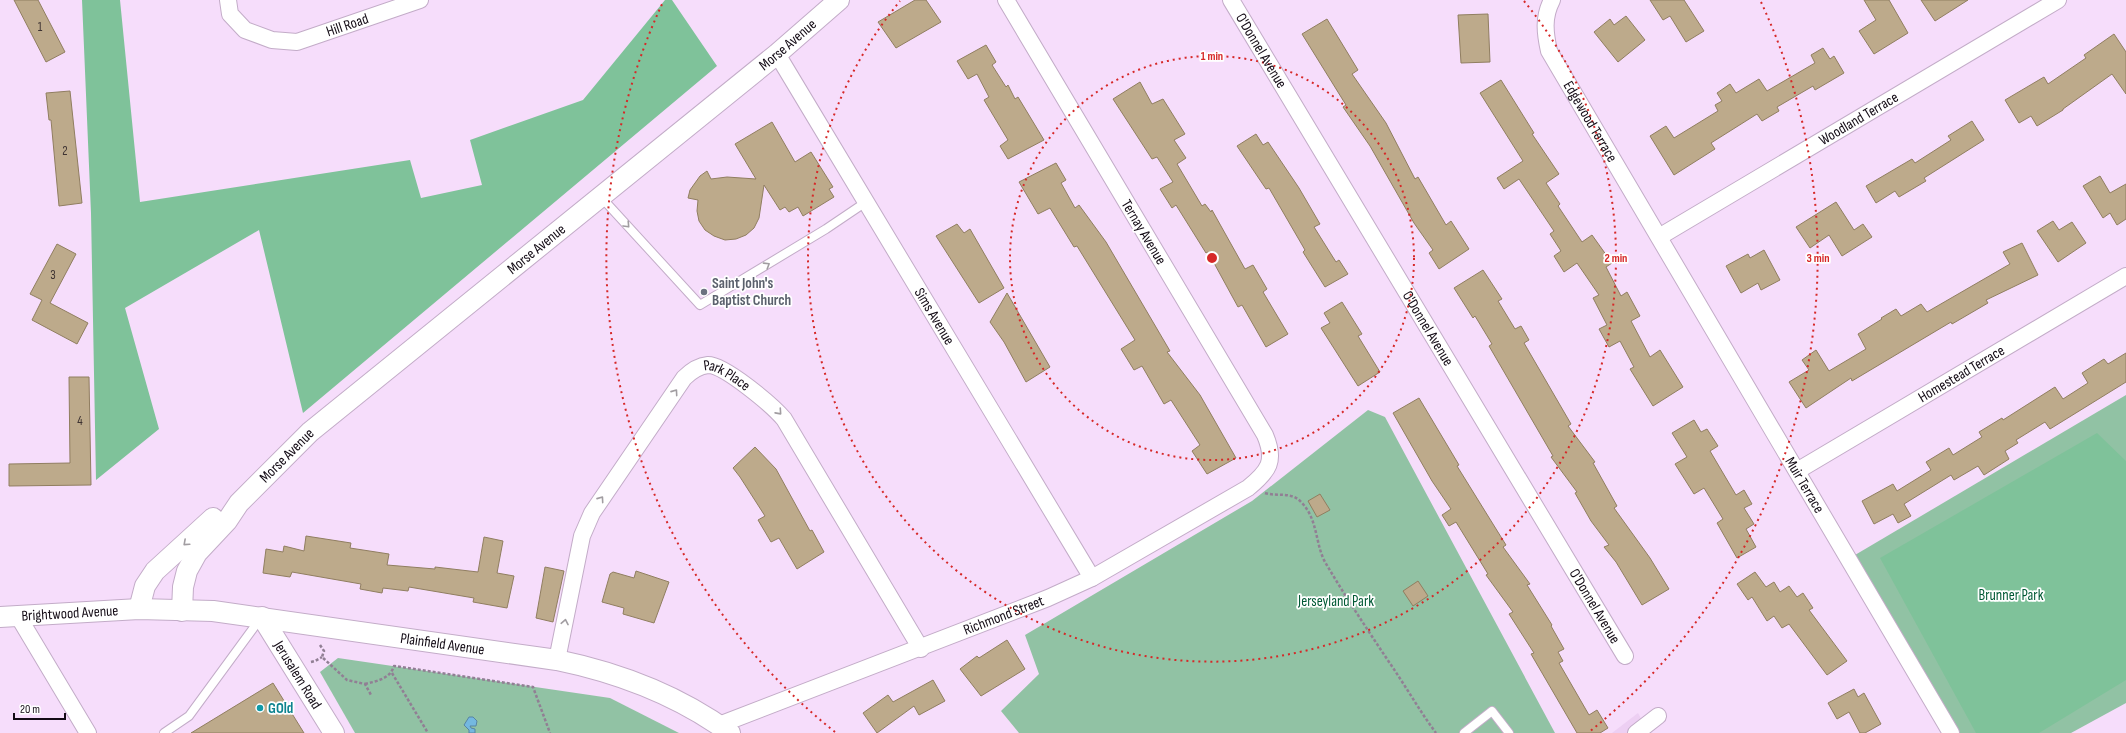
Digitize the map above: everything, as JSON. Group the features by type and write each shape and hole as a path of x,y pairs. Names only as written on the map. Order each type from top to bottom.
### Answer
{"street":[{"name":"Hill Road","path":"228,0 230,14 245,30 272,40 297,42 420,0"},
{"name":"Morse Avenue","path":"182,611 183,587 187,571 197,553 227,521 239,503 310,432 777,54 839,0"},
{"name":"Ternay Avenue","path":"1006,0 1265,435 1271,452 1268,468"},
{"name":"O'Donnel Avenue","path":"1231,0 1625,656"},
{"name":"Edgewood Terrace","path":"1552,0 1545,19 1545,32 1549,51 1659,237"},
{"name":"Woodland Terrace","path":"1659,237 2058,0"},
{"name":"Sims Avenue","path":"777,54 1092,578"},
{"name":"Muir Terrace","path":"1659,237 1951,733"},
{"name":"Homestead Terrace","path":"1797,471 2126,276"},
{"name":"Park Place","path":"557,660 582,536 592,512 684,378 694,369 709,365 722,369 771,404 784,419 921,649"},
{"name":"Richmond Street","path":"725,729 1048,598 1092,578 1248,488 1261,477 1268,468"},
{"name":"Morse Avenue","path":"139,609 145,586 155,571 220,512 239,503"},
{"name":"Plainfield Avenue","path":"139,609 213,611 557,660 600,669 646,686 687,705 725,729"},
{"name":"Brightwood Avenue","path":"9,617 139,609"},
{"path":"9,617 88,733"},
{"name":"Jerusalem Road","path":"262,617 334,733"},
{"path":"1636,733 1658,716"}],"lane":[{"path":"601,196 700,305 826,229 866,202"},
{"path":"164,733 189,716 262,617"},
{"path":"1464,733 1492,711 1509,733"}],"path":[{"path":"1248,488 1271,495 1288,495 1296,497 1303,503 1314,521 1321,552 1325,561 1356,612 1436,733"},
{"path":"310,662 315,662 322,656 324,651 320,645 314,644"},
{"path":"322,656 347,680 365,684 380,680 392,673 394,666 533,687 550,733"},
{"path":"392,673 428,733"},
{"path":"365,684 371,695"}],"shaded area":[{"path":"1638,713 1649,733 1612,733"}],"green space":[{"path":"82,0 120,0 140,202 410,160 421,198 482,185 470,140 583,100 665,0 672,0 717,66 303,413 259,230 125,308 159,429 96,480 91,213"},
{"name":"Brunner Park","path":"2126,395 2126,703 2071,733 1960,733 1855,555"},
{"name":"Jerseyland Park","path":"1368,410 1385,417 1555,733 1019,733 1001,711 1039,674 1025,635 1252,501"},
{"name":"Brunner Park","path":"2097,433 2126,461 2126,680 2039,733 1976,733 1880,558"},
{"path":"338,658 610,698 679,733 355,733 320,672"}],"water":[{"path":"469,717 473,717 477,721 476,726 470,726 471,728 475,729 475,733 469,733 469,730 464,725"}],"building":[{"path":"14,0 38,0 65,52 46,62"},
{"path":"915,0 926,0 941,22 896,48 878,22"},
{"path":"1650,0 1684,0 1704,31 1686,42 1670,16 1663,20"},
{"path":"1864,0 1889,0 1908,33 1874,54 1859,31 1876,20"},
{"path":"1921,0 1968,0 1935,21"},
{"path":"1488,14 1490,62 1461,63 1458,15"},
{"path":"1626,16 1645,40 1618,62 1594,32 1610,19 1614,25"},
{"path":"1327,19 1358,70 1352,74 1386,123 1415,179 1418,177 1446,225 1451,221 1469,249 1439,269 1429,253 1433,250 1414,223 1370,146 1343,107 1346,105 1302,34"},
{"path":"2114,34 2126,52 2126,94 2112,74 2063,110 2037,126 2031,116 2019,123 2005,100 2044,77 2048,84 2086,58 2084,55"},
{"path":"986,45 996,62 992,65 1006,87 1008,85 1015,99 1018,97 1044,140 1008,159 1000,146 1008,140 984,100 989,97 977,74 968,79 957,61"},
{"path":"1823,48 1830,59 1834,56 1844,73 1815,90 1813,86 1777,107 1779,111 1762,121 1757,114 1711,143 1715,149 1674,175 1650,136 1666,126 1674,138 1718,111 1715,105 1722,101 1717,93 1730,84 1736,93 1759,79 1767,91 1815,63 1811,55"},
{"path":"1501,80 1534,133 1532,134 1559,174 1546,183 1560,204 1558,206 1582,242 1592,235 1612,263 1606,267 1621,296 1627,292 1640,316 1631,321 1650,357 1660,350 1683,387 1653,406 1630,369 1634,367 1620,341 1609,347 1599,329 1607,325 1593,298 1599,295 1577,263 1564,272 1554,256 1561,251 1550,234 1554,231 1519,179 1504,189 1497,178 1523,161 1480,93"},
{"path":"1140,82 1152,104 1163,99 1185,134 1174,140 1186,158 1177,164 1202,206 1205,204 1211,212 1212,210 1245,269 1253,265 1267,289 1263,292 1288,334 1266,347 1242,305 1238,307 1208,252 1206,253 1176,205 1172,208 1160,189 1173,182 1157,157 1152,159 1113,99"},
{"path":"70,91 82,203 59,206 51,120 49,120 46,93"},
{"path":"1972,121 1984,140 1924,178 1926,181 1899,197 1895,191 1876,203 1866,186 1912,159 1915,163 1951,140 1948,136"},
{"path":"772,122 795,162 811,152 833,187 829,189 834,197 803,216 798,207 789,212 785,207 780,210 764,185 759,218 754,228 746,235 736,239 725,240 714,236 705,230 699,221 697,211 698,200 688,198 690,190 700,176 707,171 711,179 727,177 756,179 735,144"},
{"path":"1256,134 1263,145 1268,142 1299,188 1320,224 1314,227 1336,262 1339,260 1348,274 1325,287 1303,252 1305,250 1269,188 1266,189 1237,146"},
{"path":"1056,163 1066,180 1061,183 1075,208 1079,205 1106,242 1170,351 1167,352 1200,395 1236,458 1207,474 1192,451 1200,445 1171,400 1164,404 1142,366 1134,370 1121,349 1135,340 1077,246 1074,247 1050,208 1038,214 1019,182"},
{"path":"2100,176 2110,193 2126,184 2126,219 2117,225 2110,213 2103,218 2083,186"},
{"path":"1836,202 1854,230 1863,224 1872,237 1842,256 1829,235 1810,248 1796,227"},
{"path":"2053,221 2059,230 2072,222 2086,243 2058,262 2037,231"},
{"path":"957,224 964,233 970,229 1004,288 979,303 936,236"},
{"path":"2022,243 2038,275 1986,300 1988,303 1952,324 1951,322 1852,381 1851,378 1806,408 1789,382 1809,370 1802,360 1816,350 1829,371 1866,349 1858,334 1882,319 1881,318 1896,309 1901,316 1921,304 1927,312 2010,264 2003,252"},
{"path":"57,244 76,254 50,303 88,323 77,344 32,320 42,300 30,294"},
{"path":"1764,250 1780,280 1761,290 1758,283 1741,293 1726,266 1748,254 1750,258"},
{"path":"1483,270 1502,299 1498,301 1515,329 1521,326 1529,340 1524,343 1571,424 1568,426 1595,462 1593,463 1617,506 1614,508 1650,558 1669,589 1642,605 1616,562 1604,547 1609,545 1591,521 1575,493 1577,492 1551,457 1553,456 1489,346 1492,344 1475,316 1473,318 1454,288"},
{"path":"1007,293 1050,367 1026,382 1004,342 990,322"},
{"path":"1342,302 1362,334 1358,336 1380,372 1358,386 1321,328 1330,323 1324,313"},
{"path":"2126,353 2126,382 2050,429 2045,422 2016,440 2018,443 2005,451 2009,459 1984,475 1978,466 1954,480 1951,475 1904,504 1911,516 1898,523 1893,514 1874,524 1862,501 1893,484 1897,491 1931,470 1926,462 1949,448 1953,455 1982,437 1979,432 2002,418 2003,420 2055,387 2063,399 2088,383 2082,373 2104,359 2108,364"},
{"path":"69,377 89,377 91,485 9,486 9,464 70,463"},
{"path":"1419,398 1459,465 1457,466 1506,545 1503,547 1530,584 1527,585 1552,625 1551,626 1564,649 1558,652 1563,661 1559,663 1589,715 1597,710 1608,728 1600,733 1577,733 1531,654 1534,653 1509,614 1513,612 1486,575 1488,574 1456,522 1449,526 1442,515 1451,509 1432,481 1393,413"},
{"path":"1694,420 1701,432 1707,429 1718,446 1710,451 1736,495 1744,490 1752,504 1744,508 1754,524 1746,529 1756,547 1737,558 1717,523 1723,519 1704,488 1694,494 1675,464 1687,457 1672,433"},
{"path":"755,447 776,469 810,531 812,530 824,552 797,569 779,538 771,542 758,520 765,516 733,468"},
{"path":"1320,494 1330,510 1317,517 1308,501"},
{"path":"306,536 351,543 350,548 389,554 387,565 435,569 435,567 478,572 484,537 503,541 497,573 514,576 507,608 473,602 474,598 409,587 408,591 383,588 382,593 360,589 361,584 292,572 290,577 263,573 266,549 283,552 284,546 304,551"},
{"path":"545,567 564,571 553,622 536,618"},
{"path":"636,571 669,582 654,623 623,614 624,608 602,602 610,574 613,572 634,578"},
{"path":"1755,572 1766,587 1774,582 1780,592 1789,586 1797,597 1803,593 1813,608 1809,610 1847,661 1827,675 1789,624 1782,628 1774,616 1767,621 1752,597 1748,600 1737,584"},
{"path":"1418,581 1428,596 1413,606 1403,591"},
{"path":"1007,640 1025,669 981,696 960,669 977,656 979,658"},
{"path":"933,680 945,701 919,715 914,706 877,733 863,713 888,695 893,702"},
{"name":"GOld","path":"273,683 304,733 191,733"},
{"path":"1854,689 1858,697 1864,693 1881,724 1865,733 1860,733 1849,712 1837,719 1828,703"}],"place":[{"name":"Saint John's Baptist Church","path":"704,292"},
{"name":"GOld","path":"260,708"}]}
